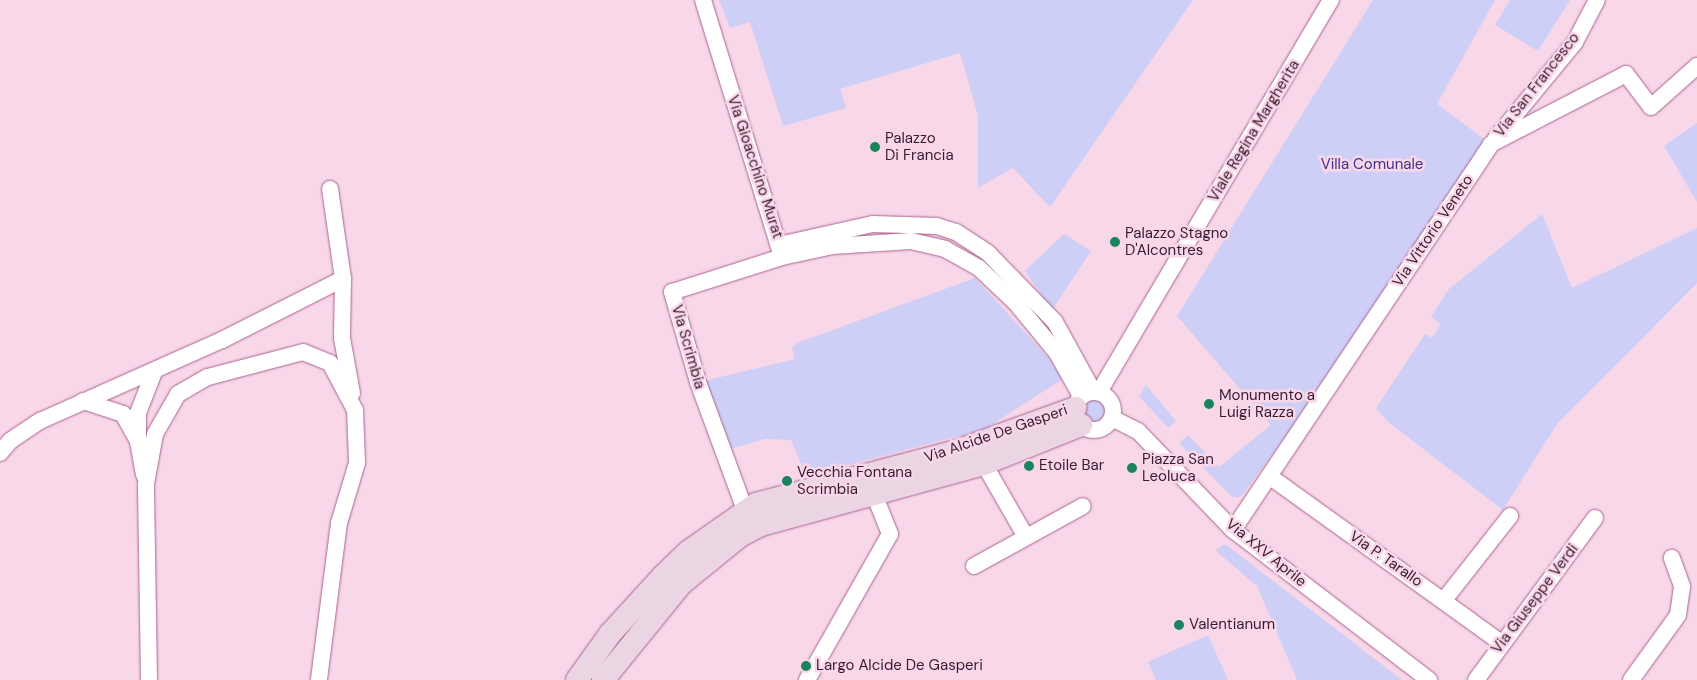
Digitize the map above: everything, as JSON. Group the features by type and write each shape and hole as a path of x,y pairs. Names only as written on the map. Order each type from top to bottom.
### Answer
{"main road":[{"path":"604,680 681,584 740,536 761,525 984,464 1086,402"},
{"name":"Via Alcide De Gasperi","path":"577,680 610,634 664,576 689,552 745,510 756,504 956,451 1086,402"}],"street":[{"name":"Via Gioacchino Murat","path":"702,0 781,251 873,224 938,226 956,232 988,253 1055,322 1086,402 1113,405 1112,418"},
{"name":"Viale Regina Margherita","path":"1086,402 1332,0"},
{"name":"Via San Francesco","path":"1491,144 1574,42 1596,0"},
{"name":"Via Vittorio Veneto","path":"1233,530 1491,144 1626,74 1651,107 1697,66"},
{"path":"319,680 339,523 357,464 355,410 342,338 343,279 330,189"},
{"name":"Via Scrimbia","path":"745,510 701,392 672,292 781,251"},
{"path":"0,452 10,441 33,426 83,401 154,372 343,279"},
{"path":"146,484 156,434 178,394 208,376 303,352 330,363 355,410"},
{"path":"149,680 146,484 138,441 138,413 154,372"},
{"path":"83,401 123,414 138,441"},
{"path":"1086,402 1098,430 1112,418"},
{"name":"Via XXV Aprile","path":"1112,418 1138,431 1233,530 1429,680"},
{"path":"984,464 1026,537"},
{"name":"Via P. Tarallo","path":"1269,476 1444,600 1501,643"},
{"path":"807,680 890,534 874,494"},
{"path":"974,566 1083,506"},
{"path":"1444,600 1510,516"},
{"name":"Via Giuseppe Verdi","path":"1476,680 1501,643 1595,518"},
{"path":"1630,680 1678,615 1682,586 1672,558"}],"green space":[{"path":"719,0 1193,0 1050,207 1013,168 978,188 978,116 960,53 840,89 846,108 783,126 750,22 730,28"},
{"name":"Villa Comunale","path":"1373,0 1495,0 1437,104 1491,144 1284,439 1243,494 1238,498 1232,497 1179,443 1188,435 1219,467 1271,425 1177,316"},
{"path":"1510,0 1570,0 1538,51 1495,25"},
{"path":"1697,123 1697,202 1664,146"},
{"path":"1542,214 1572,288 1697,228 1697,283 1557,424 1503,510 1388,422 1376,408 1425,334 1432,338 1441,324 1431,317 1448,290"},
{"path":"1064,234 1091,251 1052,310 1025,271"},
{"path":"975,278 1066,377 985,429 806,476 791,440 765,439 730,449 704,381 795,359 792,348 797,343"},
{"path":"1146,385 1176,421 1168,428 1139,396"},
{"path":"1105,395 1114,411 1109,423 1099,430 1086,429 1081,396"},
{"path":"1225,544 1402,680 1297,680 1257,586 1215,550"},
{"path":"1208,635 1228,680 1156,680 1148,662"}],"place":[{"name":"Palazzo Di Francia","path":"875,147"},
{"name":"Palazzo Stagno D'Alcontres","path":"1115,242"},
{"name":"Monumento a Luigi Razza","path":"1209,404"},
{"name":"Etoile Bar","path":"1029,466"},
{"name":"Piazza San Leoluca","path":"1132,468"},
{"name":"Vecchia Fontana Scrimbia","path":"787,481"},
{"name":"Valentianum","path":"1179,625"},
{"name":"Largo Alcide De Gasperi","path":"806,666"}]}
